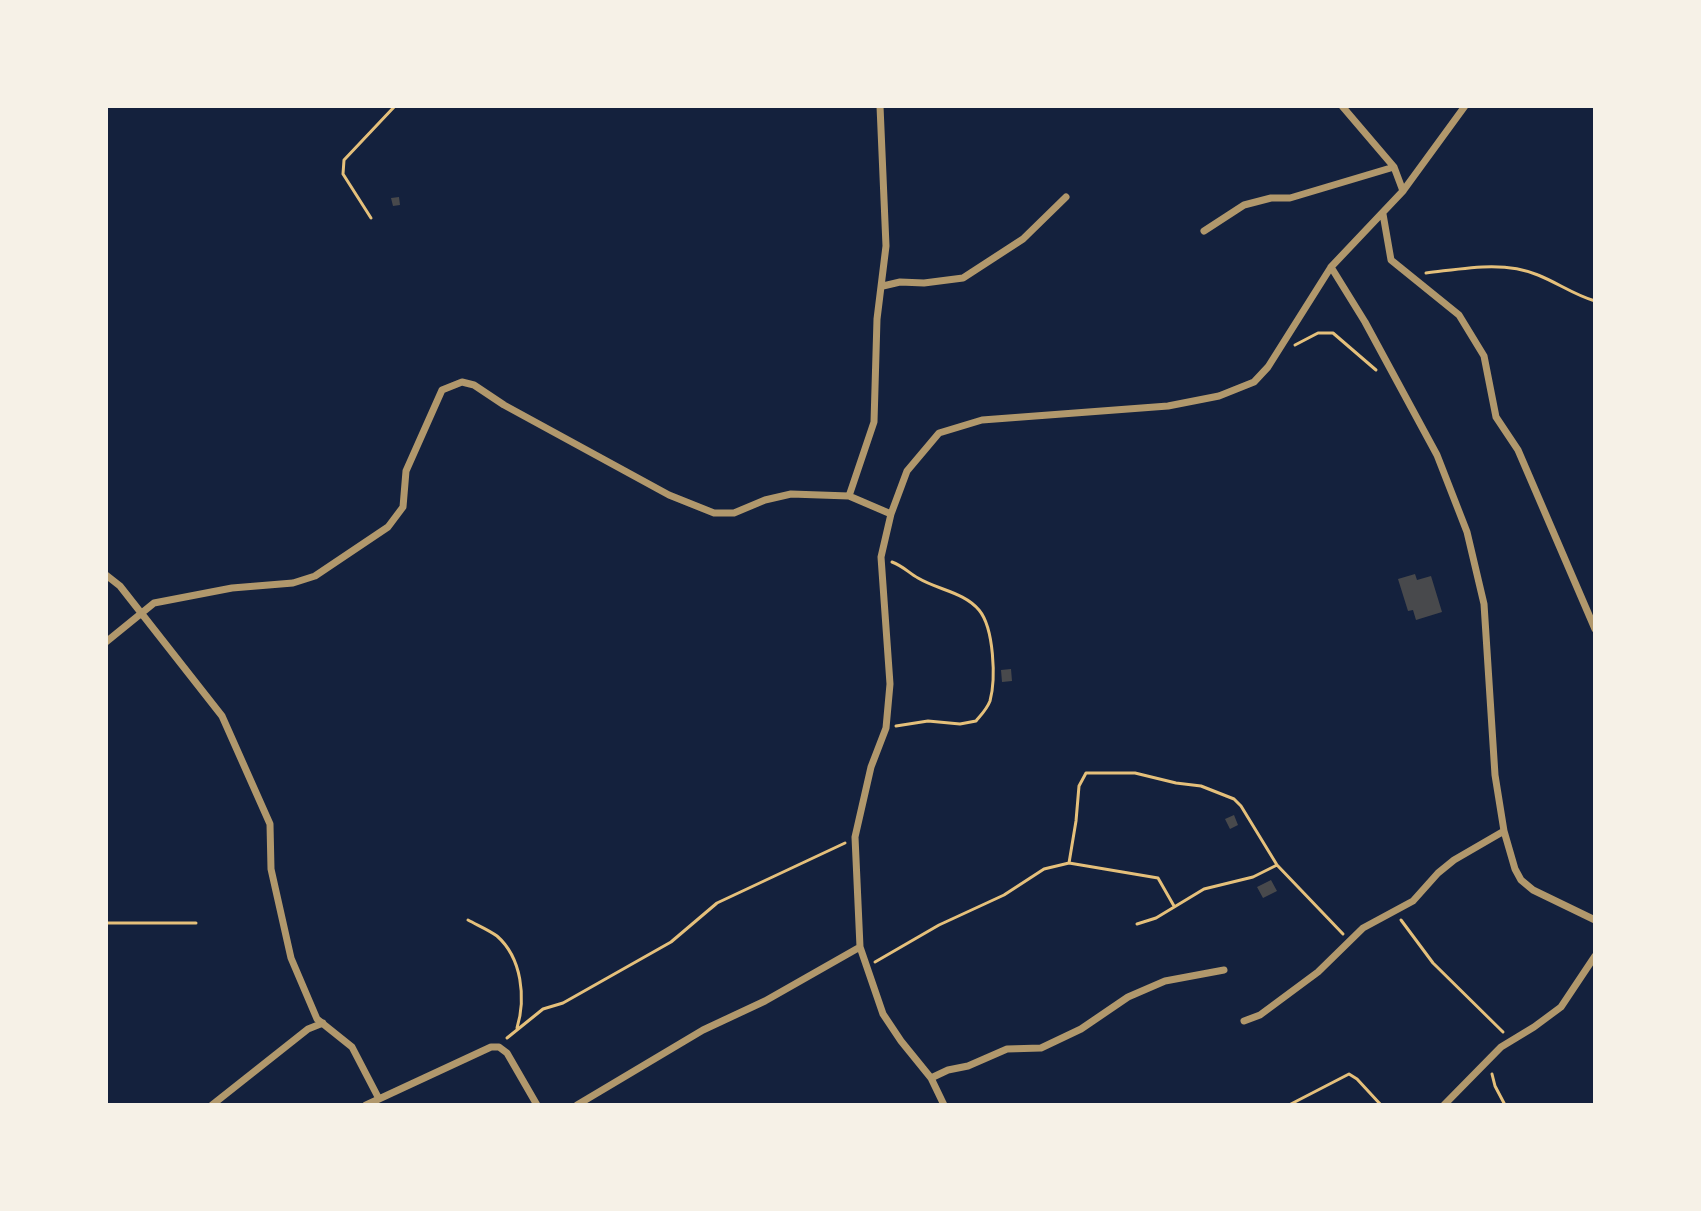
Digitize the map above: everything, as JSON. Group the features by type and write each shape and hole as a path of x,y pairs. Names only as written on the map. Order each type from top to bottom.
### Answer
{"street":[{"path":"849,496 874,422 877,319 886,246 880,106"},
{"path":"1342,106 1394,167 1403,191"},
{"path":"944,1105 931,1078 883,1014 860,947 855,837 871,767 886,728 890,684 881,557 891,514 907,471 939,433 982,420 1168,406 1219,396 1254,382 1268,367 1331,267 1403,191 1465,106"},
{"path":"1204,231 1244,205 1271,198 1290,198 1394,167"},
{"path":"883,286 963,278 1023,239 1066,197"},
{"path":"1383,214 1391,260 1459,315 1484,356 1496,417 1518,450 1595,629"},
{"path":"1331,267 1365,322 1437,455 1467,532 1484,604 1491,743 1504,831 1515,869 1521,880 1533,890 1595,920"},
{"path":"106,642 154,603 232,588 293,583 315,576 388,527 403,507 406,471 442,390 462,382 474,385 504,405 669,495 714,513 734,513 765,500 791,494 849,496 891,514"},
{"path":"106,575 120,586 222,716 270,824 271,869 291,958 317,1019 352,1047 378,1097"},
{"path":"1244,1021 1273,1007 1318,972 1363,928 1413,901 1454,860 1504,831"},
{"path":"577,1105 703,1030 765,1001 860,947"},
{"path":"1444,1105 1493,1055 1561,1007 1595,956"},
{"path":"931,1078 1007,1049 1041,1048 1081,1029 1128,997 1165,981 1224,970"},
{"path":"212,1105 308,1029 323,1023"},
{"path":"366,1105 491,1047 499,1047 507,1053 537,1105"}],"path":[{"path":"371,218 343,174 344,160 395,106"},
{"path":"1410,275 1476,267 1513,268 1538,275 1573,295 1595,301"},
{"path":"1286,349 1318,333 1333,333 1380,374"},
{"path":"881,557 978,608 987,622 994,678 989,704 976,721 960,724 928,721 886,728"},
{"path":"1069,863 1080,781 1086,773 1135,773 1201,786 1226,795 1241,806 1277,865 1347,941"},
{"path":"499,1047 517,1028 543,1009 563,1003 671,942 717,903 855,837"},
{"path":"866,968 939,925 1004,895 1044,869 1069,863 1158,878 1174,906"},
{"path":"1137,924 1156,918 1204,889 1253,877 1277,865"},
{"path":"1393,911 1433,963 1511,1040"},
{"path":"468,920 497,937 513,959 521,984 522,1012 517,1028"},
{"path":"106,923 196,923"},
{"path":"1493,1055 1495,1086 1505,1105"},
{"path":"1289,1105 1349,1074 1381,1105"}],"building":[{"path":"399,197 400,205 393,206 391,198"},
{"path":"1415,574 1417,580 1431,576 1442,612 1416,620 1413,610 1408,611 1398,579"},
{"path":"1011,669 1012,681 1002,682 1001,670"},
{"path":"1234,815 1238,825 1230,829 1225,819"},
{"path":"1271,880 1277,891 1263,898 1257,887"}]}
